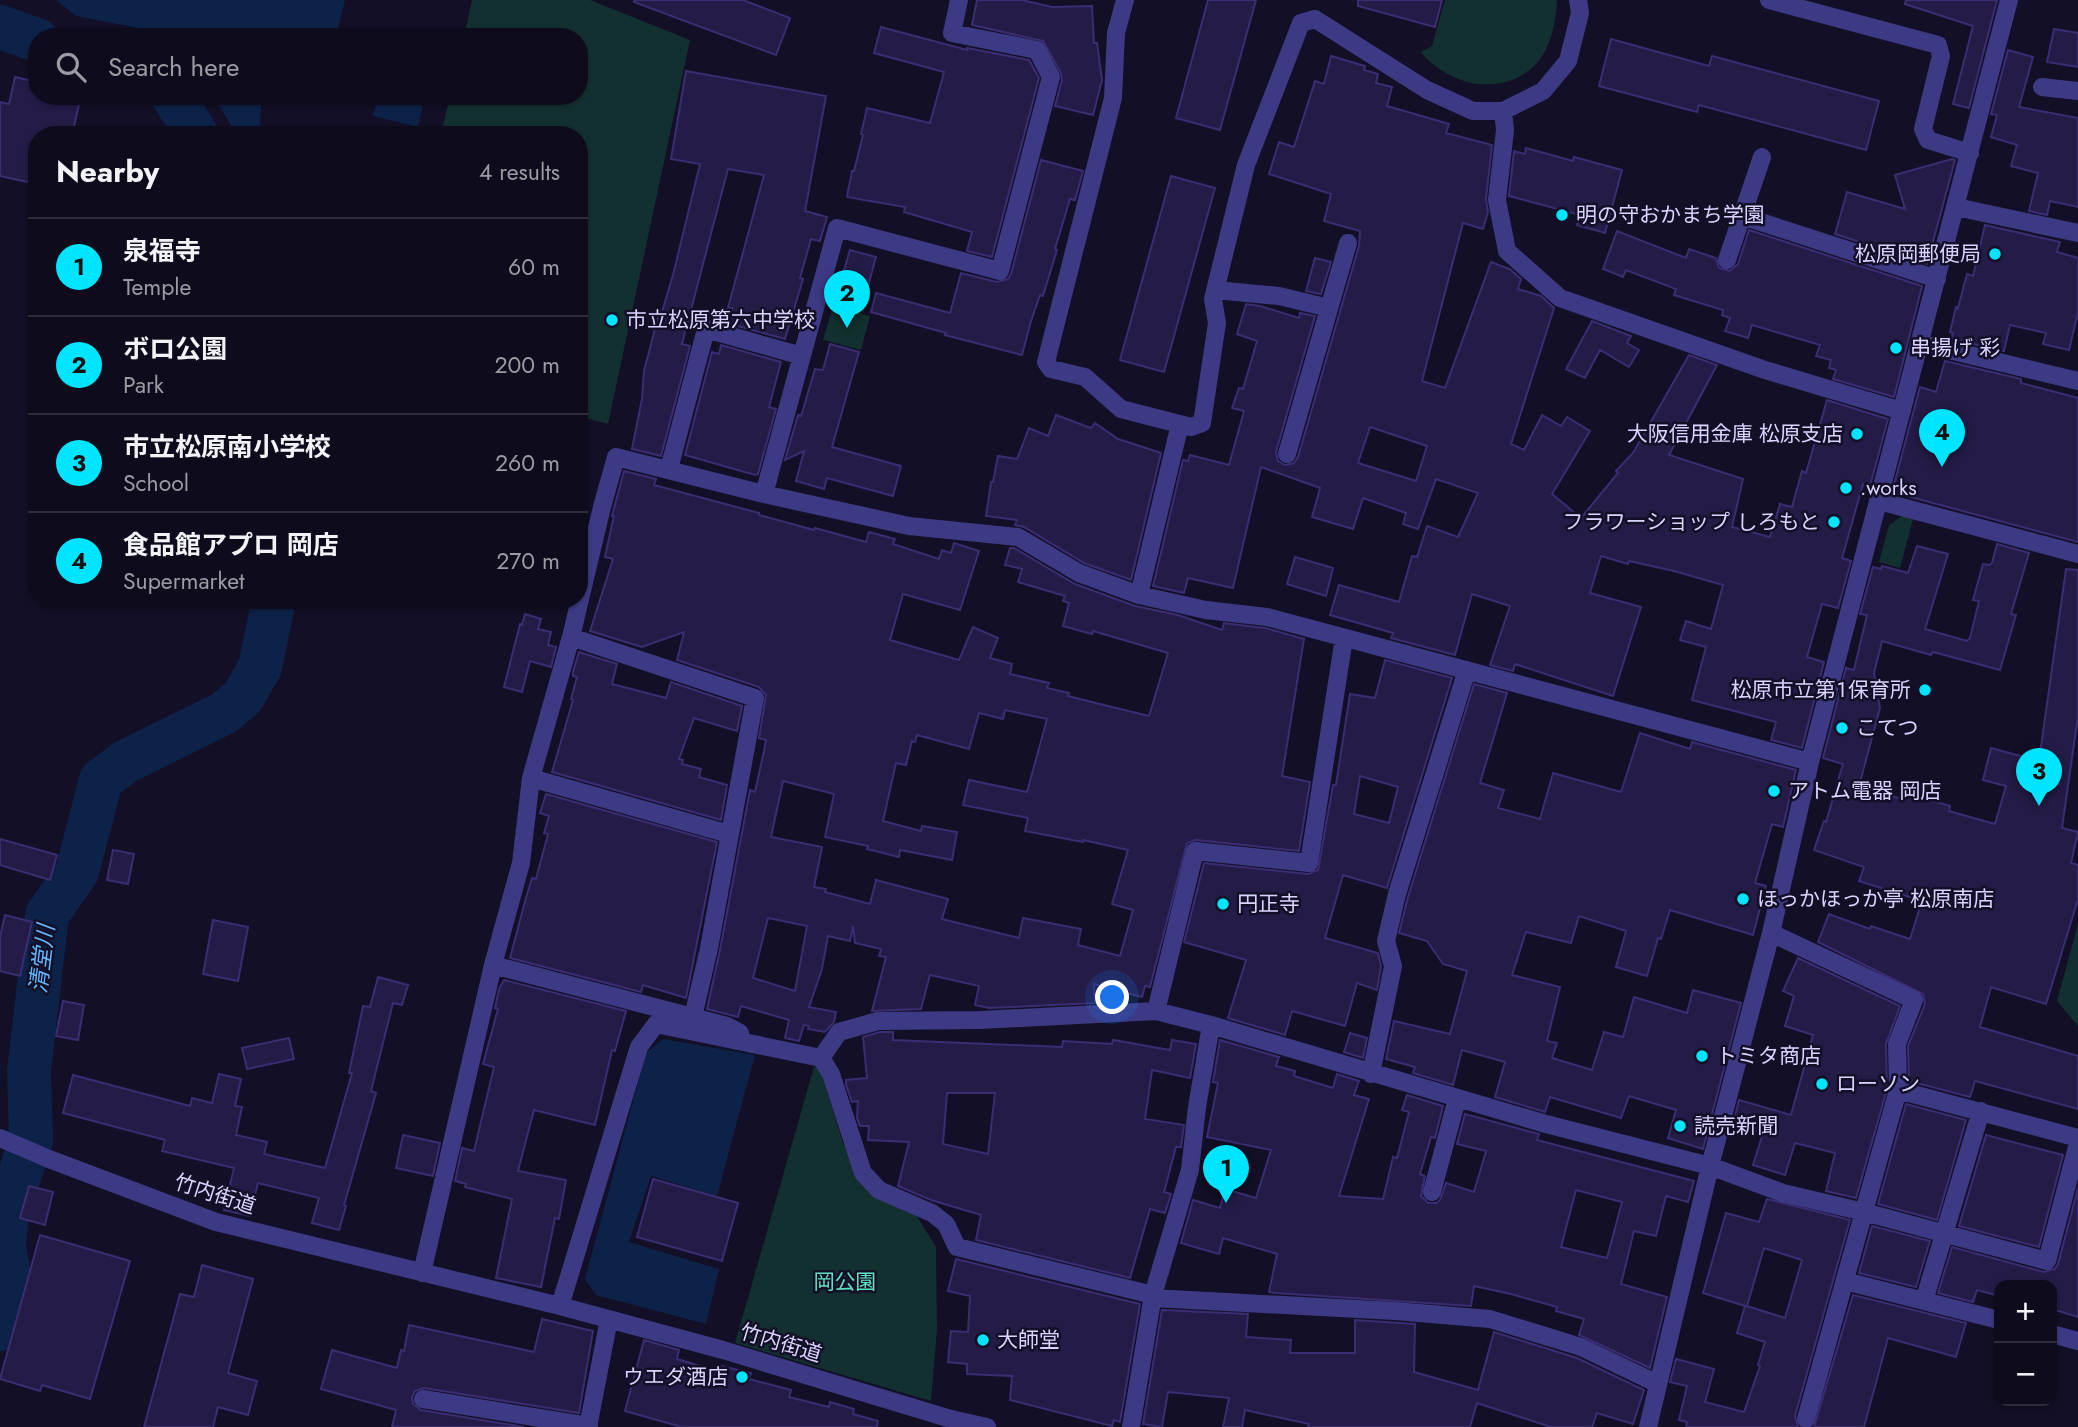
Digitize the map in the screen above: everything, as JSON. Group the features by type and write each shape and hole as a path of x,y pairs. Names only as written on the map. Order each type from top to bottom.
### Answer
{"street":[{"path":"764,494 837,228 1000,271 1051,77 1037,50 952,33 959,0"},
{"path":"1125,0 1116,33 1113,98 1046,362 1051,369 1085,377 1121,409 1191,427 1202,422 1217,323 1213,299 1246,165 1301,23 1315,19 1427,90 1472,111 1503,111 1543,91 1568,61 1580,13 1578,0"},
{"path":"1769,0 1938,45 1941,56 1923,129 1928,140 1970,153"},
{"path":"1648,1427 1811,762 2009,0"},
{"path":"2042,87 2078,91"},
{"path":"1503,111 1505,130 1497,200 1507,251 1560,298 1765,370 1902,411"},
{"path":"1727,260 1762,157"},
{"path":"1956,208 2078,233"},
{"path":"1742,216 1937,279"},
{"path":"1287,454 1348,243"},
{"path":"1215,290 1279,296 1329,308"},
{"path":"669,469 706,329 802,356"},
{"path":"1920,343 2078,381"},
{"path":"1139,595 1180,424"},
{"path":"588,565 616,457 909,526 1018,537 1079,573 1139,595 1206,610 1267,617 1811,762"},
{"path":"1879,501 2078,554"},
{"path":"422,1273 494,964 521,863 531,778 577,609"},
{"path":"571,636 755,698 709,948 693,1017"},
{"path":"1156,1011 1195,851 1309,863 1344,638"},
{"path":"1371,1074 1392,966 1386,941 1397,894 1467,670"},
{"path":"531,778 729,834"},
{"path":"1771,933 1914,1000 1897,1044 1898,1090 1806,1419"},
{"path":"494,964 727,1026 755,1043"},
{"path":"821,1058 839,1032 878,1021 980,1020 1156,1011 1457,1099 1710,1166 1783,1193 2047,1261 2078,1141 1981,1111 1898,1090"},
{"path":"560,1306 639,1047 656,1024 821,1058 831,1074 863,1173 879,1190 932,1213 946,1224 957,1247 1153,1296 1490,1319 1581,1346 1658,1384"},
{"path":"1132,1427 1153,1296 1190,1170 1197,1107 1211,1025"},
{"path":"1432,1192 1457,1099"},
{"path":"1924,1301 1981,1111"},
{"name":"竹内街道","path":"0,1138 216,1222 609,1319 723,1350 951,1419 987,1427"},
{"path":"1844,1281 1994,1319"},
{"path":"423,1399 588,1427 609,1319"},
{"path":"2057,1335 2078,1341"}],"green space":[{"path":"472,0 590,0 690,40 608,424 588,418 588,126 443,126 448,105 588,105 588,28 466,28"},
{"path":"1445,0 1557,0 1549,43 1535,65 1507,82 1476,84 1460,80 1433,64 1421,52 1432,46"},
{"path":"833,306 870,316 861,350 823,340"},
{"path":"1902,516 1913,519 1900,568 1879,562 1889,525"},
{"path":"2078,924 2078,1026 2057,1001"},
{"name":"岡公園","path":"814,1067 820,1068 843,1143 859,1177 876,1197 915,1213 936,1247 937,1329 931,1401 735,1343"}],"water":[{"path":"56,0 345,0 338,28 138,28 76,16"},
{"path":"219,105 261,105 260,126 231,126"},
{"path":"376,105 423,105 418,126 373,116"},
{"path":"663,1039 755,1055 717,1196 651,1176 629,1242 719,1269 706,1324 596,1295 585,1279 646,1053"}],"building":[{"path":"634,0 743,0 790,18 776,55"},
{"path":"977,0 1022,0 1052,7 1092,6 1094,43 1097,43 1102,80 1093,115 1055,106 1062,80 1061,73 1043,41 972,25"},
{"path":"1208,0 1256,0 1220,130 1176,118"},
{"path":"1358,0 1442,0 1435,27 1358,6"},
{"path":"1906,0 1997,0 1969,108 1953,104 1973,26 1905,4"},
{"path":"881,27 967,50 1029,60 1039,78 992,257 967,251 972,232 904,212 905,207 847,197 867,108 930,123 944,72 874,53"},
{"path":"2054,29 2078,33 2078,67 2047,62"},
{"path":"1611,39 1709,66 1712,56 1879,101 1866,150 1699,105 1697,112 1599,86"},
{"path":"2008,50 2033,57 2019,107 2078,118 2078,207 2050,201 2047,215 2029,211 2038,173 2011,166 2017,145 1991,137 1997,115 1991,114"},
{"path":"1331,56 1365,66 1364,70 1378,74 1376,83 1392,87 1387,106 1449,124 1446,133 1492,145 1486,199 1488,212 1483,229 1463,223 1422,381 1445,388 1491,262 1510,269 1521,279 1518,289 1541,296 1554,308 1511,444 1524,450 1542,415 1561,426 1567,417 1590,431 1552,494 1581,518 1633,453 1689,355 1717,365 1669,455 1743,479 1732,527 1770,537 1780,504 1792,507 1802,471 1806,473 1827,400 1888,419 1870,486 1863,484 1842,558 1851,561 1838,608 1822,604 1807,657 1824,662 1802,748 1771,740 1776,722 1692,700 1706,647 1680,640 1686,621 1711,629 1723,585 1674,571 1629,561 1628,564 1601,556 1590,593 1641,607 1613,696 1515,664 1513,671 1490,665 1510,606 1472,594 1455,655 1391,638 1393,633 1330,615 1339,585 1399,602 1412,556 1417,557 1427,526 1458,537 1478,493 1436,479 1418,529 1403,524 1406,513 1363,498 1353,529 1312,517 1320,488 1261,467 1233,588 1188,578 1184,593 1153,586 1183,460 1188,461 1190,455 1229,465 1244,411 1232,408 1239,388 1243,389 1257,341 1237,334 1246,304 1299,318 1300,313 1315,316 1276,452 1278,461 1285,465 1294,463 1298,457 1359,246 1360,231 1324,221 1331,194 1269,174 1279,142 1294,147 1315,81 1324,84","holes":["1370,427 1427,446 1416,481 1358,463"]},
{"path":"686,71 826,96 805,211 827,217 820,241 811,239 800,278 803,279 785,339 727,323 732,308 728,308 764,175 728,169 682,344 690,346 661,456 632,449 642,399 644,371 659,314 661,315 673,275 700,164 671,159"},
{"path":"15,77 28,80 28,105 79,105 74,126 28,126 28,182 0,176 0,102 9,104"},
{"path":"1526,148 1573,161 1574,157 1622,170 1605,233 1577,225 1580,215 1509,196 1514,151 1525,154"},
{"path":"1041,160 1083,171 1075,200 1070,199 1043,296 1040,295 1022,355 871,312 876,293 950,313 961,273 997,282 1008,279"},
{"path":"1955,160 1927,264 1835,234 1847,192 1905,209 1895,175"},
{"path":"1171,176 1215,188 1164,372 1120,360"},
{"path":"1985,225 2060,242 2057,252 2078,258 2078,312 2069,350 2043,344 2046,333 2010,325 2004,351 1951,339 1956,307 1958,308 1967,274 1973,276"},
{"path":"1749,230 1922,286 1894,397 1833,379 1836,370 1829,368 1831,360 1816,356 1820,345 1752,325 1748,338 1725,331 1730,318 1722,315 1723,310 1674,295 1676,289 1626,270 1623,277 1603,269 1617,231 1686,258 1689,249 1716,258 1719,268 1730,271 1738,264"},
{"path":"850,250 876,257 863,305 836,297"},
{"path":"1315,258 1331,262 1321,294 1306,291"},
{"path":"1592,321 1631,336 1627,343 1639,350 1629,367 1600,350 1585,378 1566,369"},
{"path":"830,344 859,352 832,447 901,466 893,496 827,478 824,489 796,481 804,451 785,460 815,369 823,370"},
{"path":"721,345 781,362 769,407 776,409 758,474 755,475 685,455 712,352 719,354"},
{"path":"1945,361 2021,379 2021,383 2078,398 2078,542 1892,492 1920,387 1936,392"},
{"path":"1056,415 1091,428 1095,423 1118,439 1161,453 1131,580 1084,563 1024,527 1015,525 1017,520 986,516 998,456 1017,459 1029,428 1048,436"},
{"path":"624,471 656,479 654,485 814,530 815,528 866,542 869,532 895,539 893,544 939,559 942,550 951,553 954,543 979,551 960,610 903,594 890,640 959,660 973,627 998,638 990,658 1012,664 1010,674 1049,683 1047,688 1069,693 1068,696 1149,716 1168,653 1093,631 1092,634 1063,626 1069,603 1063,601 1065,596 1018,582 1022,569 1005,565 1010,548 1075,584 1135,606 1178,615 1222,630 1224,623 1265,628 1304,639 1282,776 1310,782 1299,851 1196,840 1187,843 1150,987 1145,986 1142,997 1094,984 1095,1003 989,1008 975,1005 979,986 930,975 921,1009 872,1011 886,957 879,956 881,949 855,943 853,926 850,941 828,936 822,969 809,1007 836,1012 834,1022 825,1032 808,1029 809,1026 804,1025 799,1041 785,1038 789,1020 741,1006 738,1017 707,1009 750,790 755,792 764,751 766,740 759,738 766,695 759,687 677,660 684,632 642,647 590,631 613,559 605,557","holes":["1005,710 1047,719 1027,792 969,780 963,805 1028,818 1025,831 1128,850 1112,904 1133,910 1120,956 1078,945 1081,929 1023,918 1019,938 942,919 948,899 876,880 870,904 825,892 826,889 814,887 822,847 771,837 783,781 834,794 825,837 868,846 867,849 899,857 900,850 952,860 957,832 922,826 921,831 883,821 896,763 906,765 912,741 915,742 917,735 969,749 979,713 1003,719","768,918 807,926 795,991 753,978"]},
{"path":"1997,544 2029,553 2011,614 2016,615 2000,670 1882,641 1874,673 1880,708 1859,786 1902,799 1904,792 1950,806 1949,811 1995,824 2006,786 1983,780 1991,748 2039,761 2066,569 2078,570 2078,716 2062,828 2078,832 2071,863 2078,865 2078,899 2046,1004 1991,987 1980,1027 2078,1056 2078,1109 1975,1081 1970,1097 1909,1081 1908,1046 1925,1004 1923,994 1818,942 1829,914 1870,929 1871,926 1910,939 1922,901 1859,881 1864,867 1814,850 1824,821 1826,822 1843,764 1823,758 1846,668 1854,670 1867,615 1860,614 1873,567 1881,569 1882,566 1908,573 1917,546 1948,554 1925,629 1967,641 1979,601 1973,600 1983,564 1992,563"},
{"path":"1295,557 1333,568 1326,596 1287,584"},
{"path":"525,614 541,619 538,629 551,632 548,645 556,647 551,667 530,661 522,692 504,687"},
{"path":"579,652 617,664 612,684 666,698 671,682 742,706 737,731 694,718 679,759 683,760 682,764 701,769 699,777 727,785 721,820 552,772 573,700 571,699 577,677 573,676 573,672"},
{"path":"1385,660 1452,678 1387,888 1343,875 1325,938 1378,953 1381,966 1377,990 1357,983 1345,1026 1292,1011 1285,1035 1228,1018 1246,960 1184,942 1204,863 1308,874 1318,870 1333,785 1336,785 1350,694 1375,698","holes":["1360,776 1398,787 1389,823 1354,814"]},
{"path":"1474,684 1507,693 1480,783 1504,790 1498,808 1540,819 1553,773 1621,792 1640,733 1690,749 1692,742 1796,770 1783,827 1772,824 1755,883 1766,886 1753,935 1670,910 1661,939 1658,938 1647,976 1616,967 1626,931 1579,916 1571,943 1526,932 1512,975 1560,987 1547,1041 1557,1043 1552,1058 1592,1070 1604,1032 1623,1037 1634,997 1687,1013 1693,990 1741,1003 1703,1149 1668,1138 1676,1110 1629,1096 1621,1118 1550,1097 1545,1112 1495,1097 1505,1062 1462,1050 1453,1085 1413,1073 1415,1067 1386,1059 1394,1021 1450,1034 1467,971 1443,964 1427,941 1399,933"},
{"path":"546,794 717,842 686,998 643,985 641,992 510,958 532,878 536,879 548,834 544,833 549,816 540,813"},
{"path":"0,839 57,855 50,880 0,865"},
{"path":"113,850 134,854 128,884 107,880"},
{"path":"5,915 32,922 20,976 0,971 0,937"},
{"path":"213,920 248,927 238,981 203,974"},
{"path":"1798,958 1900,1006 1886,1044 1887,1089 1856,1198 1826,1191 1835,1153 1795,1143 1785,1175 1753,1165 1763,1133 1733,1124 1739,1100 1791,1115 1813,1035 1785,1026 1794,996 1783,991"},
{"path":"378,977 408,985 402,1005 393,1003 371,1091 376,1093 339,1230 312,1223 319,1198 258,1183 250,1216 224,1210 234,1168 162,1151 165,1140 63,1113 73,1075 190,1106 192,1098 212,1103 219,1074 241,1079 235,1106 242,1107 236,1135 267,1142 264,1154 325,1168 352,1073 349,1073 363,1006 370,1007"},
{"path":"504,980 626,1011 615,1051 612,1050 595,1125 534,1110 518,1171 566,1180 541,1287 496,1278 512,1199 465,1187 466,1184 455,1181 462,1148 474,1151 494,1067 483,1064 498,1009 495,1008 499,989"},
{"path":"63,1001 84,1005 78,1040 56,1036"},
{"path":"880,1032 893,1032 893,1040 1062,1047 1063,1041 1112,1044 1113,1040 1170,1050 1172,1040 1196,1044 1190,1078 1152,1070 1145,1119 1184,1125 1181,1147 1176,1147 1164,1192 1171,1194 1165,1213 1150,1209 1130,1278 976,1240 981,1215 931,1200 898,1186 909,1142 868,1140 869,1126 860,1126 857,1118 858,1101 852,1102 846,1085 846,1080 867,1078 863,1037","holes":["947,1093 995,1093 988,1154 943,1144"]},
{"path":"1350,1033 1367,1038 1363,1058 1344,1052"},
{"path":"289,1038 294,1059 247,1069 242,1048"},
{"path":"1220,1040 1279,1057 1276,1066 1295,1071 1294,1076 1333,1088 1337,1074 1359,1081 1354,1095 1369,1099 1339,1196 1383,1199 1393,1157 1397,1158 1409,1112 1402,1110 1407,1095 1443,1106 1435,1138 1431,1137 1420,1174 1425,1176 1421,1196 1428,1203 1440,1200 1446,1183 1474,1192 1486,1151 1457,1144 1465,1114 1539,1134 1537,1140 1694,1181 1688,1202 1666,1196 1656,1236 1634,1231 1621,1284 1667,1297 1650,1368 1579,1335 1584,1319 1556,1311 1557,1307 1511,1294 1474,1286 1471,1306 1269,1292 1277,1254 1223,1238 1219,1254 1181,1243 1193,1200 1220,1208 1225,1189 1256,1198 1271,1150 1207,1137 1218,1083 1213,1082","holes":["1576,1190 1622,1202 1607,1258 1561,1247"]},
{"path":"1906,1104 1966,1120 1937,1220 1878,1204"},
{"path":"403,1135 440,1143 433,1176 396,1168"},
{"path":"1986,1135 2063,1155 2039,1247 1959,1226"},
{"path":"653,1179 738,1203 722,1261 637,1237"},
{"path":"29,1186 53,1192 45,1225 20,1218"},
{"path":"2078,1188 2078,1317 2057,1311 2057,1280 1994,1280 1994,1295 1977,1290 1973,1302 1938,1293 1952,1247 2044,1272 2055,1269"},
{"path":"1767,1199 1850,1220 1795,1416 1798,1427 1686,1427 1687,1422 1679,1420 1687,1386 1670,1382 1676,1359 1714,1369 1705,1402 1744,1412 1760,1366 1758,1365 1765,1342 1737,1333 1745,1306 1703,1293 1726,1213 1759,1222","holes":["1764,1248 1802,1260 1785,1318 1747,1306"]},
{"path":"1872,1226 1930,1241 1916,1287 1859,1273"},
{"path":"40,1235 130,1261 90,1399 42,1385 40,1391 0,1379"},
{"path":"956,1259 1140,1304 1120,1422 1114,1420 1112,1426 1010,1400 1012,1376 967,1374 967,1364 948,1362 951,1331 968,1332 970,1296 948,1291"},
{"path":"202,1265 253,1279 228,1373 257,1381 248,1415 218,1407 213,1427 144,1427 180,1294 194,1297"},
{"path":"1853,1295 1966,1323 1956,1357 1888,1338 1864,1427 1814,1427"},
{"path":"1162,1310 1248,1314 1246,1337 1291,1340 1290,1353 1355,1353 1355,1320 1415,1324 1414,1372 1478,1390 1494,1332 1577,1358 1644,1390 1633,1424 1597,1413 1592,1427 1551,1427 1477,1403 1470,1427 1308,1427 1309,1424 1245,1410 1242,1427 1223,1427 1229,1398 1168,1392 1162,1427 1143,1424"},
{"path":"542,1319 593,1331 579,1413 424,1388 415,1391 412,1397 413,1404 421,1410 524,1427 392,1427 396,1410 321,1389 332,1350 397,1368 401,1350 404,1351 409,1325 534,1352"},
{"path":"644,1340 679,1350 677,1359 720,1372 721,1366 751,1373 749,1379 791,1390 789,1397 829,1407 830,1402 854,1409 853,1414 878,1421 877,1427 682,1427 625,1411"}],"waterway":[{"name":"清堂川","path":"0,27 28,37"},
{"name":"清堂川","path":"179,105 191,126"},
{"name":"清堂川","path":"0,1329 11,1287 4,1246 7,1214 31,1140 29,1071 47,915 77,872 101,780 125,762 224,713 243,697 260,667 272,609"}],"place":[{"name":"明の守おかまち学園","path":"1562,215"},
{"name":"松原岡郵便局","path":"1995,254"},
{"name":"市立松原第六中学校","path":"612,320"},
{"name":"ボロ公園","path":"847,328"},
{"name":"串揚げ 彩","path":"1896,348"},
{"name":"大阪信用金庫 松原支店","path":"1857,434"},
{"name":"食品館アプロ 岡店","path":"1942,467"},
{"name":".works","path":"1846,488"},
{"name":"フラワーショップ しろもと","path":"1834,522"},
{"name":"松原市立第１保育所","path":"1925,690"},
{"name":"こてつ","path":"1842,728"},
{"name":"アトム電器 岡店","path":"1774,791"},
{"name":"市立松原南小学校","path":"2039,806"},
{"name":"ほっかほっか亭 松原南店","path":"1743,899"},
{"name":"円正寺","path":"1223,904"},
{"name":"トミタ商店","path":"1702,1056"},
{"name":"ローソン","path":"1822,1084"},
{"name":"読売新聞","path":"1680,1126"},
{"name":"泉福寺","path":"1226,1203"},
{"name":"大師堂","path":"983,1340"},
{"name":"ウエダ酒店","path":"742,1377"}]}
